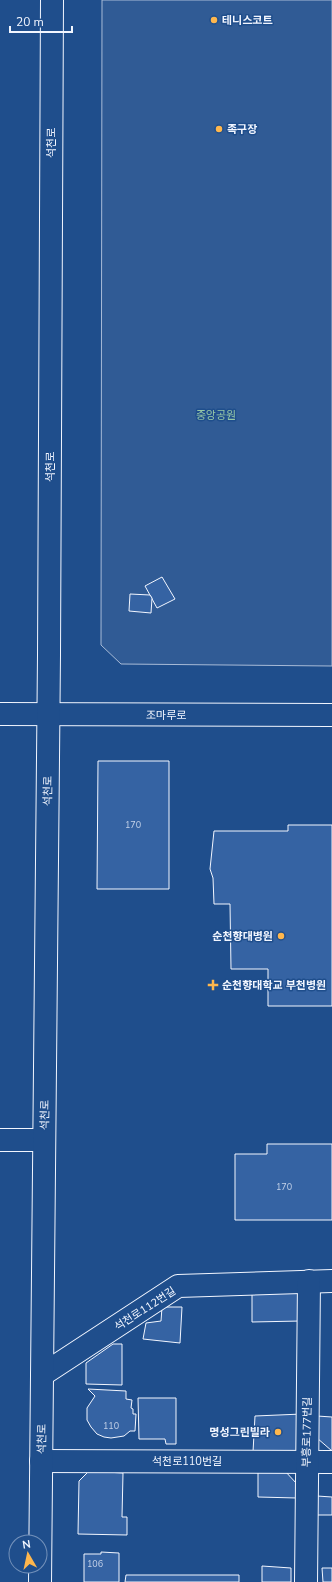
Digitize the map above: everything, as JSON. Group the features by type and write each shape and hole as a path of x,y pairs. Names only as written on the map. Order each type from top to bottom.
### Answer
{"street":[{"name":"석천로","path":"40,1582 48,715 52,0"},
{"name":"조마루로","path":"0,714 332,715"},
{"path":"0,1140 44,1140"},
{"name":"석천로112번길","path":"42,1375 178,1286 332,1280"},
{"name":"부흥로177번길","path":"306,1582 309,1281"},
{"name":"석천로110번길","path":"41,1461 332,1462"}],"shaded area":[{"name":"중앙공원","path":"102,0 332,0 332,666 121,664 101,645"}],"building":[{"path":"162,577 175,599 157,608 145,586"},
{"path":"130,594 150,595 152,598 151,613 129,611"},
{"path":"98,761 169,761 169,889 97,889"},
{"name":"순천향대병원","path":"288,825 332,825 332,1006 268,1006 268,969 231,969 230,904 214,904 213,878 210,869 214,831 288,831"},
{"path":"267,1144 332,1144 332,1220 235,1220 235,1154 267,1154"},
{"path":"294,1290 301,1299 301,1321 252,1322 252,1292"},
{"path":"162,1307 182,1307 180,1343 143,1339 146,1323 161,1321"},
{"path":"113,1344 122,1344 122,1385 86,1384 86,1363"},
{"path":"88,1389 126,1391 126,1399 132,1400 131,1408 133,1409 133,1414 136,1414 135,1431 130,1431 124,1436 111,1438 97,1434 87,1420 87,1408 95,1396"},
{"path":"138,1398 176,1398 176,1444 166,1444 165,1439 139,1439"},
{"name":"명성그린빌라","path":"302,1414 298,1453 253,1452 255,1416"},
{"path":"317,1416 332,1417 332,1451 317,1438"},
{"path":"284,1470 297,1484 297,1498 258,1497 258,1472"},
{"path":"89,1471 123,1473 122,1517 127,1517 127,1535 78,1534 79,1481"},
{"path":"317,1496 332,1497 332,1515 317,1515"},
{"path":"101,1552 119,1553 119,1582 84,1582 84,1554 101,1554"},
{"path":"262,1566 291,1568 291,1582 262,1582"},
{"path":"322,1568 332,1568 332,1582 323,1582"},
{"path":"126,1575 239,1575 239,1582 125,1582"}],"place":[{"name":"테니스코트","path":"214,20"},
{"name":"족구장","path":"219,129"},
{"name":"순천향대병원","path":"281,936"},
{"name":"순천향대학교 부천병원","path":"213,985"},
{"name":"명성그린빌라","path":"278,1432"}]}
